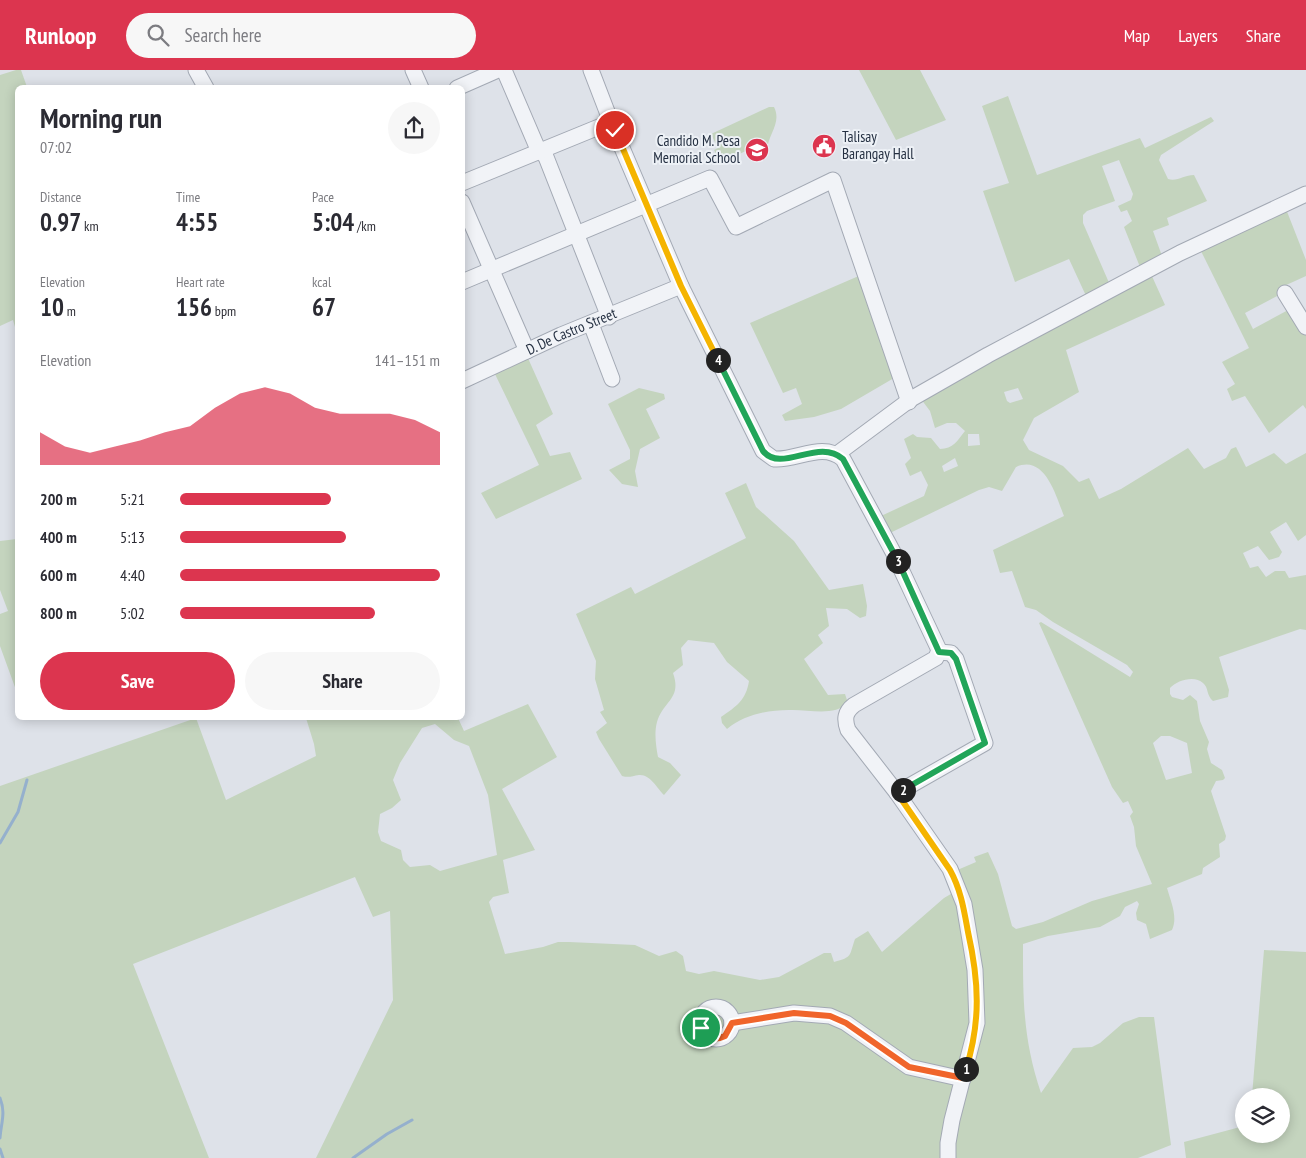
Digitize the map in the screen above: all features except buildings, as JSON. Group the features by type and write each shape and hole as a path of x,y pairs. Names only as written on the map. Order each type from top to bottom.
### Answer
{"street":[{"path":"196,70 204,85"},
{"path":"413,70 420,85"},
{"path":"464,85 498,70"},
{"path":"504,70 537,147 546,157 608,317"},
{"path":"591,70 611,122 681,286 765,454 779,459 819,451 837,454 847,465 893,552 939,652"},
{"path":"465,182 611,122"},
{"path":"465,281 710,178 734,224 738,227 833,180 908,402"},
{"path":"837,454 908,402 988,355 1174,257 1306,194"},
{"path":"465,209 527,350"},
{"name":"D. De Castro Street","path":"465,380 527,350 681,286"},
{"path":"1285,293 1306,327"},
{"path":"591,324 612,379"},
{"path":"939,652 936,658 860,700 846,713 848,730 897,793 950,870 957,882 966,911 975,970 977,1023 948,1143 948,1158"},
{"path":"897,793 985,743 956,659 951,653 939,652"},
{"path":"732,1023 794,1013 830,1016 846,1023 909,1067 963,1078"}],"green space":[{"path":"21,70 26,85 15,85 15,327 13,320 0,326 0,75"},
{"path":"859,70 920,70 946,120 896,140"},
{"path":"1008,96 1037,175 1140,138 1145,148 1211,117 1214,121 1161,155 1159,160 1168,179 1174,180 1194,175 1207,201 1167,218 1169,225 1153,231 1162,256 1140,267 1124,227 1132,221 1127,210 1121,212 1118,206 1131,200 1133,194 1119,160 1102,166 1115,201 1087,211 1083,215 1083,223 1110,285 1087,298 1069,259 1015,282 983,191 1009,183 982,106"},
{"path":"769,107 774,107 776,123 767,150 761,151 758,145 721,163 714,150 718,148 711,134"},
{"path":"1286,209 1306,260 1306,276 1284,286 1281,294 1245,313 1253,329 1290,309 1306,335 1306,409 1303,405 1269,433 1245,396 1232,401 1227,389 1235,384 1222,362 1249,348 1200,249"},
{"path":"1151,274 1165,305 1066,350 1079,392 1034,418 1023,440 1029,450 1063,466 1079,482 1089,478 1099,499 1121,489 1188,448 1204,469 1226,458 1231,449 1236,447 1246,467 1274,453 1286,464 1306,453 1306,535 1298,541 1286,522 1270,532 1282,552 1279,557 1269,560 1258,546 1243,553 1250,568 1258,566 1266,577 1275,571 1285,571 1289,578 1306,575 1306,630 1300,629 1219,657 1229,690 1228,697 1213,701 1205,685 1195,679 1181,681 1170,688 1172,697 1183,700 1190,695 1197,701 1200,721 1209,742 1207,749 1211,763 1222,770 1225,778 1216,781 1211,791 1226,836 1225,840 1219,844 1220,857 1203,868 1202,874 1167,888 1174,915 1172,930 1150,939 1146,924 1137,920 1136,913 1139,904 1137,901 1125,907 1120,916 1100,927 1048,936 1023,944 1023,984 1027,1037 1041,1093 1073,1048 1092,1047 1100,1043 1123,1023 1139,1017 1154,1017 1171,1145 1138,1158 951,1158 978,1046 955,871 976,862 974,857 988,852 998,874 1012,926 1016,929 1043,922 1092,901 1152,884 1136,846 1134,827 1130,816 1133,812 1128,801 1123,803 1112,787 1039,623 1041,622 1130,677 1133,672 1127,665 1036,610 1025,607 1012,571 1000,573 993,550 1064,516 1048,479 1035,466 1016,467 1002,491 989,487 979,490 890,533 881,516 924,496 928,485 921,471 910,476 905,464 911,458 904,439 913,434 917,437 931,438 940,449 945,449 955,443 965,431 956,423 947,423 935,428 930,411 921,399","holes":["1018,388 1023,399 1010,403 1007,401 1004,392","968,434 979,434 980,445 968,446","955,458 958,466 944,472 942,466","1161,736 1170,736 1187,743 1192,773 1166,780 1153,743"]},
{"path":"861,275 894,378 841,409 814,417 785,421 782,415 802,404 796,388 783,393 750,323"},
{"path":"527,356 553,414 536,425 550,456 570,452 582,479 496,519 481,493 539,465 494,372"},
{"path":"639,388 664,394 665,399 646,409 660,438 640,449 635,471 638,487 622,484 609,470 630,459 630,450 608,404"},
{"path":"746,483 756,507 794,541 829,590 863,584 867,606 866,616 860,618 847,609 826,608 829,626 818,635 823,643 804,659 828,695 845,694 848,703 836,710 828,711 789,710 764,712 741,720 727,729 722,723 721,717 740,702 746,693 749,681 727,662 714,643 688,640 681,648 683,665 673,673 675,682 674,694 660,715 656,726 658,757 670,763 681,775 664,795 653,782 643,775 622,776 599,739 596,732 607,723 600,712 604,710 595,679 596,661 576,614 631,587 635,594 746,538 725,493"},
{"path":"15,539 15,687 0,646 0,614 8,611 0,590 0,541"},
{"path":"528,704 557,757 502,789 535,850 503,860 509,893 493,897 489,902 505,954 543,947 558,942 635,945 659,956 676,951 683,956 686,971 699,974 714,971 760,980 779,977 824,953 831,953 834,962 844,959 851,952 855,939 868,931 882,952 944,898 956,891 963,915 972,1022 947,1107 940,1158 316,1158 393,1000 390,911 373,917 355,877 133,964 209,1158 0,1158 0,786 190,720 197,720 226,800 316,756 307,720 459,720 464,731","holes":["435,724 454,740 469,746 488,795 497,855 440,871 430,865 410,867 403,860 401,850 381,841 378,832 380,814 392,808 401,800 393,780 400,763 422,728"]},
{"path":"1264,950 1306,952 1306,1158 1186,1158 1184,1142 1235,1128 1235,1143 1290,1143 1290,1088 1253,1088"}],"waterway":[{"path":"0,843 18,812 27,780"},
{"path":"0,1098 3,1113 0,1138"},
{"path":"353,1158 387,1134 412,1120"},
{"path":"0,1149 3,1158"}],"place":[{"name":"Talisay Barangay Hall","path":"824,146"},
{"name":"Candido M. Pesa Memorial School","path":"757,150"}],"route":[{"path":"615,130 681,286 763,451 770,458 774,459 784,459 825,451 833,452 843,459 893,552 939,652 951,653 956,659 985,743 937,772 897,793 950,870 957,882 966,911 977,989 977,1023 974,1044 963,1078 930,1073 909,1067 846,1023 830,1016 794,1013 732,1023 729,1032 721,1038 711,1038 701,1028"}]}
